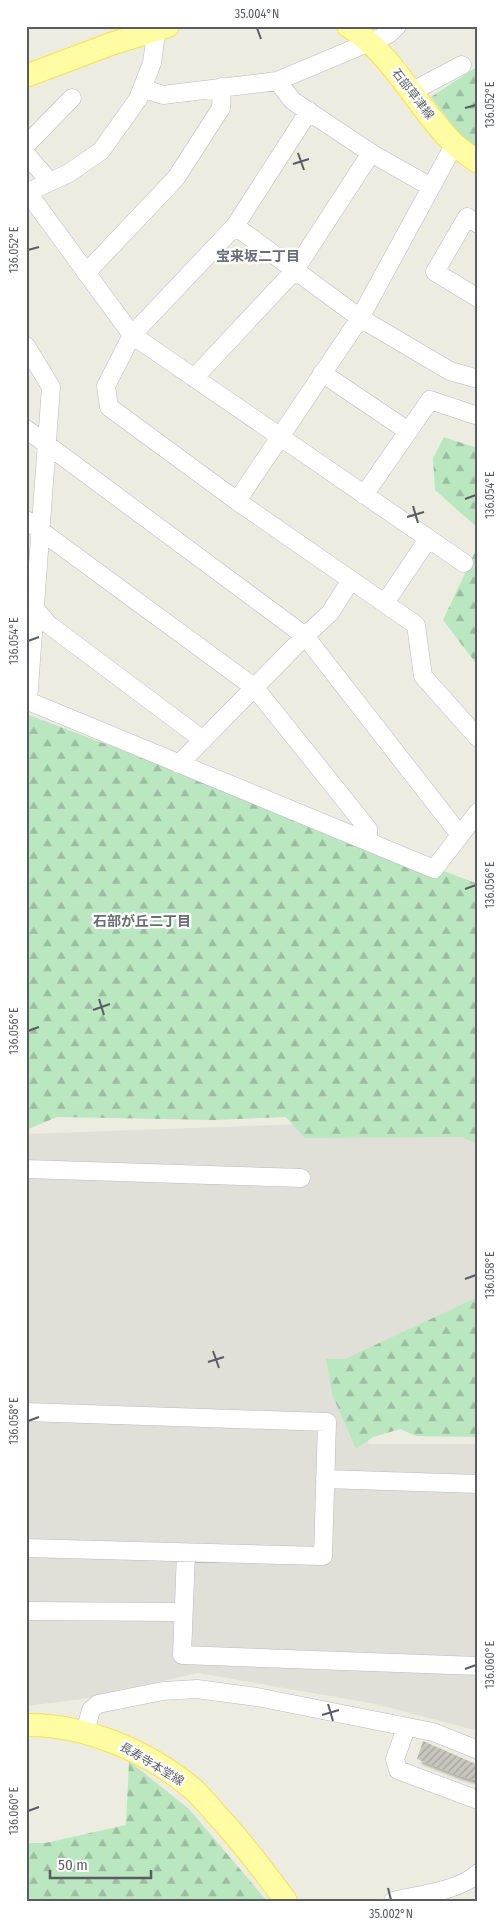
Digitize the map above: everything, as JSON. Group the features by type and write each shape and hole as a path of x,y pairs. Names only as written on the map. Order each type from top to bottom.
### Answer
{"main road":[{"name":"石部草津線","path":"348,26 381,52 454,145 478,162"},
{"path":"26,76 160,27"},
{"name":"長寿寺本堂線","path":"26,1725 44,1725 85,1732 121,1744 169,1772 194,1790 243,1843 286,1901"}],"street":[{"path":"142,88 164,95 277,81 389,34 397,26"},
{"path":"160,27 152,63 138,99 101,151 68,173 27,193 132,335 464,563"},
{"path":"411,92 462,65"},
{"path":"277,81 293,101 370,153 431,187"},
{"path":"86,273 176,178 221,108 222,88"},
{"path":"26,145 72,98"},
{"path":"309,111 235,226 132,335 106,386 109,407 237,500 416,624 423,676 478,738"},
{"path":"237,500 360,318 454,145"},
{"path":"194,378 295,270 370,153"},
{"path":"26,154 50,182"},
{"path":"478,224 467,217 435,272 478,298"},
{"path":"235,226 360,318 450,371 478,379"},
{"path":"26,346 51,387 48,445 31,604 28,702 434,869 478,812"},
{"path":"322,374 408,431"},
{"path":"364,494 430,400 475,414"},
{"path":"26,429 305,636 460,835"},
{"path":"26,520 255,688 368,829 368,842"},
{"path":"384,603 428,539"},
{"path":"178,764 330,613 351,580"},
{"path":"31,604 48,624 203,740"},
{"path":"26,1169 301,1178"},
{"path":"26,1412 327,1422 323,1556 26,1548"},
{"path":"325,1480 478,1484"},
{"path":"186,1553 182,1655 478,1666"},
{"path":"26,1611 183,1612"},
{"path":"85,1732 91,1710 98,1704 163,1691 197,1688 257,1697 433,1732 478,1750"},
{"path":"406,1728 395,1759 398,1770 478,1800"},
{"path":"393,1901 436,1892 471,1879 478,1873"}],"shaded area":[{"path":"333,1123 478,1126 478,1304 338,1372 369,1444 478,1444 478,1731 376,1704 198,1673 82,1699 26,1706 26,1134"}],"green space":[{"path":"478,66 478,148 462,137 431,97"},
{"path":"444,437 474,447 478,442 478,528 435,490 433,458"},
{"path":"478,546 478,666 443,620"},
{"path":"26,714 478,884 478,1145 462,1137 305,1138 286,1117 215,1120 57,1117 26,1130"},
{"path":"478,1297 478,1437 416,1436 400,1429 373,1437 356,1449 332,1394 326,1359 345,1359"},
{"path":"129,1761 189,1809 267,1901 26,1901 26,1843 45,1843 126,1825"}],"building":[{"path":"423,1741 478,1765 478,1781 417,1759"}],"district":[{"name":"宝来坂二丁目","path":"258,256"},
{"name":"石部が丘二丁目","path":"142,921"}]}
